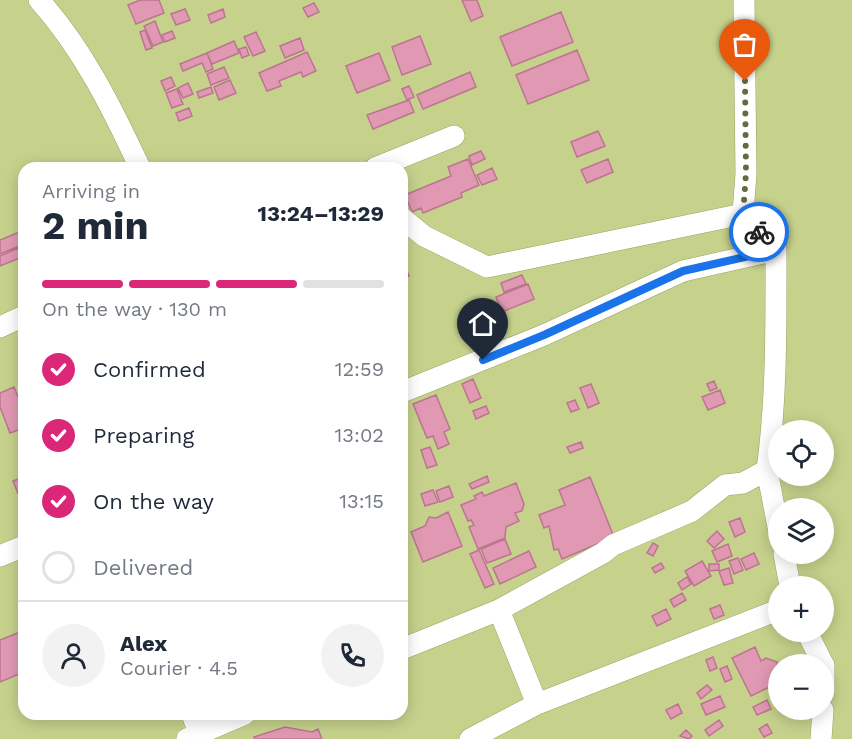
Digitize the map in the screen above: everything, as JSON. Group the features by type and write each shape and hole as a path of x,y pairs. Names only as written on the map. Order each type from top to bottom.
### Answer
{"street":[{"path":"39,0 63,26 96,79 137,162"},
{"path":"744,0 746,173 743,214 776,250 776,368 773,428 767,470 772,498"},
{"path":"391,162 454,136"},
{"path":"408,223 424,236 487,267 743,214"},
{"path":"408,390 544,335 683,271 776,250"},
{"path":"0,327 18,319"},
{"path":"408,647 499,610 603,553 613,545 692,511 715,490 725,485 743,483 767,470"},
{"path":"0,556 18,548"},
{"path":"499,610 537,704"},
{"path":"470,739 537,704 768,614"},
{"path":"193,729 224,720"},
{"path":"821,739 822,720"}],"building":[{"path":"140,0 159,0 164,13 136,24 128,5"},
{"path":"462,0 477,0 483,16 471,21"},
{"path":"314,3 319,12 308,17 303,8"},
{"path":"185,9 190,20 176,25 171,14"},
{"path":"223,9 225,17 211,23 208,15"},
{"path":"561,12 573,42 512,66 500,37"},
{"path":"155,21 163,42 153,46 144,26"},
{"path":"145,30 152,48 146,50 140,32"},
{"path":"172,31 175,38 165,42 162,35"},
{"path":"256,32 265,51 253,56 244,37"},
{"path":"420,36 431,64 402,75 392,47"},
{"path":"300,38 304,50 285,58 280,46"},
{"path":"234,41 239,53 212,64 207,53"},
{"path":"246,47 249,55 242,58 239,49"},
{"path":"577,50 589,80 528,104 516,75"},
{"path":"307,52 316,71 303,77 301,72 279,81 281,86 267,91 259,73"},
{"path":"207,53 213,69 206,72 202,63 183,71 180,64"},
{"path":"379,53 390,80 357,93 346,66"},
{"path":"224,67 229,78 211,85 207,74"},
{"path":"470,72 476,87 423,109 417,95"},
{"path":"171,77 175,86 165,91 161,81"},
{"path":"230,80 236,93 219,100 214,87"},
{"path":"188,83 193,94 183,98 178,88"},
{"path":"409,86 414,97 407,100 402,89"},
{"path":"211,87 213,93 199,98 197,92"},
{"path":"177,89 183,104 172,108 166,93"},
{"path":"409,100 414,112 373,129 367,115"},
{"path":"189,108 192,116 179,121 176,113"},
{"path":"598,131 605,146 577,157 571,142"},
{"path":"481,151 485,159 472,165 469,156"},
{"path":"468,159 479,185 461,193 462,197 423,213 421,208 412,212 408,202 408,194 451,176 448,167"},
{"path":"608,159 613,172 587,183 581,170"},
{"path":"492,168 497,179 482,185 477,175"},
{"path":"18,232 18,246 0,254 0,240"},
{"path":"18,248 18,259 0,266 0,256"},
{"path":"522,275 526,284 504,292 501,283"},
{"path":"528,284 534,299 502,312 496,297"},
{"path":"473,379 481,398 470,403 462,384"},
{"path":"714,381 717,388 710,391 707,384"},
{"path":"591,384 599,403 588,408 580,388"},
{"path":"14,387 18,397 18,430 10,433 0,407 0,393"},
{"path":"720,390 725,403 708,410 702,397"},
{"path":"436,395 450,429 444,432 449,444 438,449 433,436 427,438 413,404"},
{"path":"575,400 579,409 571,412 567,403"},
{"path":"486,406 489,413 476,419 473,411"},
{"path":"581,442 583,448 570,453 567,447"},
{"path":"430,447 437,465 427,468 421,450"},
{"path":"487,476 489,482 472,489 469,484"},
{"path":"590,477 614,537 562,559 558,549 554,550 549,526 544,528 539,515 565,505 559,490"},
{"path":"18,479 18,494 13,481"},
{"path":"516,483 524,504 522,511 515,513 519,521 506,527 505,538 478,549 469,527 474,525 471,520 468,521 461,505 476,499 474,496 482,492 484,496"},
{"path":"449,486 453,497 440,502 436,491"},
{"path":"433,490 438,502 425,506 421,494"},
{"path":"448,512 462,546 423,562 411,532 425,526 429,517 436,518"},
{"path":"740,518 745,532 735,537 729,522"},
{"path":"717,531 724,539 714,548 707,541"},
{"path":"505,539 511,554 487,563 481,549"},
{"path":"653,543 658,546 653,556 647,553"},
{"path":"728,544 732,556 717,562 712,551"},
{"path":"479,550 494,584 485,588 470,554"},
{"path":"529,551 536,567 500,584 493,568"},
{"path":"754,553 759,564 746,570 741,559"},
{"path":"738,558 743,570 734,574 729,561"},
{"path":"702,561 711,576 694,586 685,571"},
{"path":"661,563 664,568 655,573 652,568"},
{"path":"709,564 719,564 719,570 709,571"},
{"path":"729,568 733,583 724,585 719,571"},
{"path":"687,577 691,584 682,590 678,583"},
{"path":"682,593 686,600 674,607 670,600"},
{"path":"720,605 724,615 714,619 710,609"},
{"path":"666,609 671,619 657,626 652,616"},
{"path":"18,633 18,674 0,682 0,640"},
{"path":"755,647 761,661 768,659 768,688 751,696 732,658"},
{"path":"713,657 717,668 710,671 706,660"},
{"path":"727,666 732,679 725,682 720,669"},
{"path":"707,685 712,690 701,699 697,693"},
{"path":"720,696 725,707 706,715 701,704"},
{"path":"767,700 768,702 768,710 757,715 753,707"},
{"path":"678,704 682,713 671,719 666,710"},
{"path":"719,720 723,726 709,736 705,730"},
{"path":"767,724 772,733 764,737 759,729"},
{"path":"285,727 312,732 318,729 322,739 255,739 254,737"},
{"path":"686,730 692,736 689,739 680,736"}],"way so far":[{"path":"745,81 746,173 743,214 759,232"}],"route":[{"path":"483,360 544,335 683,271 776,250 759,232"}]}
